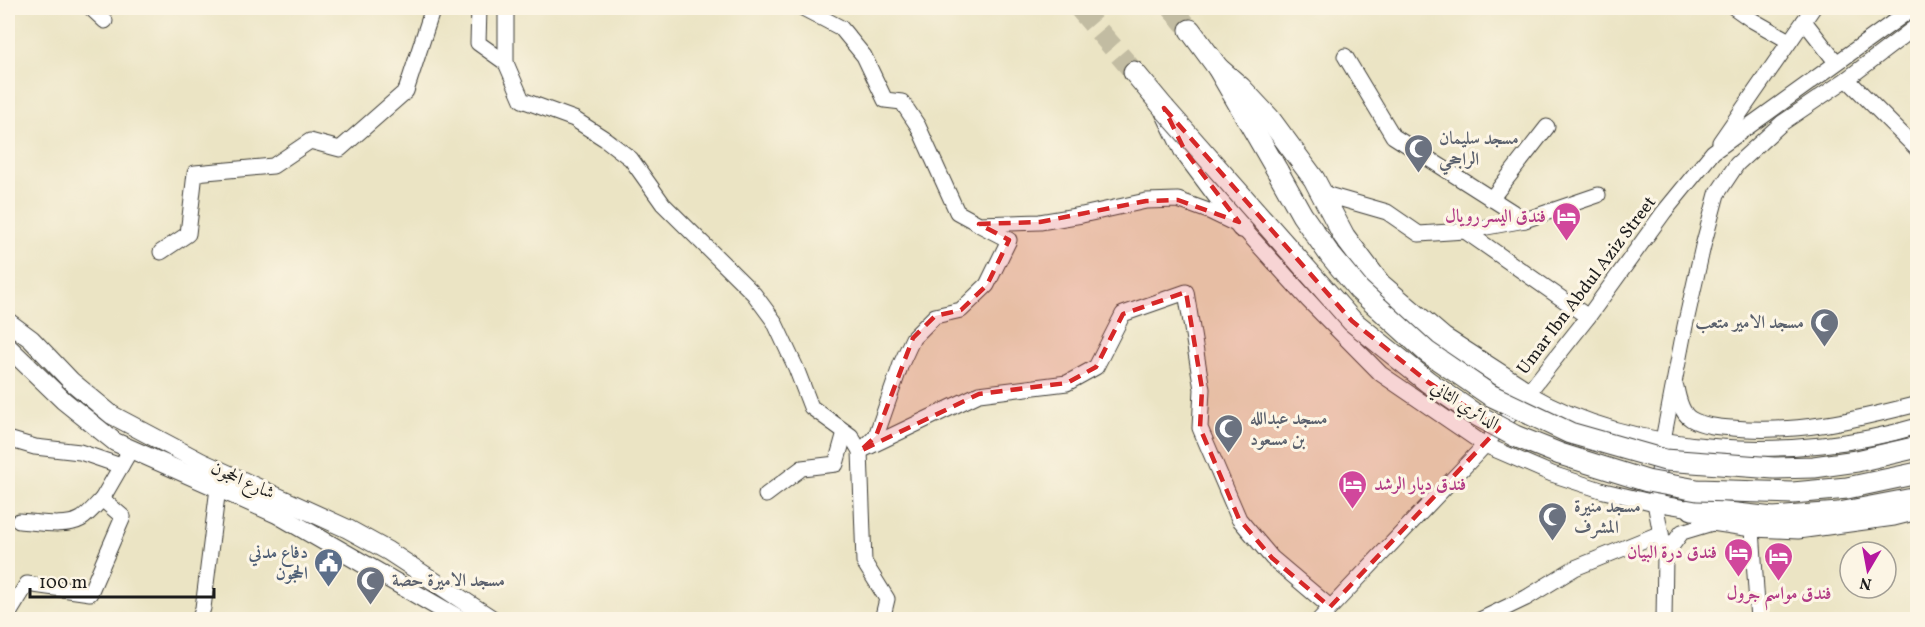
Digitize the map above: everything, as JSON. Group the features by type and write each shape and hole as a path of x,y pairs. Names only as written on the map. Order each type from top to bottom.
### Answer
{"highway":[{"name":"الدائري الثاني","path":"1190,30 1218,68 1302,215 1330,255 1359,290 1427,352 1490,395 1569,433 1665,460 1774,468 1814,467 1857,461 1917,447"},
{"path":"1218,68 1241,88 1269,118 1314,179 1344,236 1380,284 1443,338 1528,393"},
{"name":"الدائري الثاني","path":"1134,72 1352,321 1428,382 1473,413 1515,436 1560,454 1647,481 1696,490 1793,493 1847,488 1917,473"},
{"path":"1164,108 1185,151 1242,227"},
{"path":"1692,509 1773,518 1839,513 1917,498"}],"main road":[{"name":"شارع الحجون","path":"8,322 31,339 71,381 112,415 201,462 348,529 388,551 493,620"},
{"name":"شارع الحجون","path":"8,347 64,401 115,441 277,514 461,620"}],"street":[{"path":"91,8 105,21"},
{"path":"161,252 188,234 195,173 273,166 310,141 340,149 398,100 406,91 433,8"},
{"path":"479,8 478,43 506,63"},
{"path":"506,8 506,63 522,100 574,119 631,159 663,204 754,294 774,321 811,407 851,436 860,451 864,562 888,599 882,620"},
{"path":"803,8 841,28 864,56 885,100 902,102 918,126 957,212 1009,240 987,285 961,309 935,316 913,338 901,364 876,436 860,451"},
{"path":"1735,8 1790,41"},
{"path":"1713,152 1813,8"},
{"name":"Umar Ibn Abdul Aziz Street","path":"1319,620 1485,445 1588,317 1664,213 1713,152 1913,8"},
{"path":"1804,21 1836,62"},
{"path":"1664,620 1665,555 1654,503 1663,440 1685,326 1703,246 1718,194 1737,164 1782,123 1847,79 1917,25"},
{"path":"1345,56 1393,136 1525,220"},
{"path":"1847,79 1917,150"},
{"path":"1491,199 1547,127"},
{"path":"1197,206 1205,199 1212,187"},
{"path":"1322,194 1387,212 1419,234 1465,231 1525,220 1598,195"},
{"path":"979,224 1040,222 1146,201 1178,200 1197,206 1242,227 1308,300 1381,374 1485,445 1552,474 1604,491 1692,509 1712,523"},
{"path":"1465,231 1588,317"},
{"path":"860,451 979,394 1068,383 1096,367 1123,314 1186,292 1202,389 1200,428 1239,519 1272,558 1330,607"},
{"path":"1675,383 1680,403 1690,418 1703,424 1763,431 1797,430 1843,423 1917,404"},
{"path":"1528,393 1554,408 1608,427 1663,440 1722,447 1774,448 1826,445 1917,426"},
{"path":"766,495 802,468 836,464 845,432"},
{"path":"8,440 35,447 80,452 121,466"},
{"path":"19,521 58,523 84,517 102,499 131,449"},
{"path":"199,619 203,608 218,488"},
{"path":"8,615 27,584 90,592 123,517 102,499"},
{"path":"1665,555 1682,532 1712,523 1752,529 1798,531 1894,518 1917,512"},
{"path":"1752,529 1758,620"},
{"path":"1480,620 1526,598 1575,568 1661,533"}],"highlighted area":[{"path":"1164,108 1352,321 1428,382 1499,428 1330,607 1272,558 1239,519 1200,428 1202,389 1186,292 1123,314 1096,367 1067,383 979,394 860,451 876,436 913,338 935,316 961,310 987,285 1009,240 979,224 1040,222 1146,201 1178,200 1239,222 1185,151"}],"tunnel":[{"path":"1079,8 1134,72"},
{"path":"1172,8 1190,30"}],"place":[{"name":"مسجد سليمان الراجحي","path":"1418,174"},
{"name":"فندق اليسر رويال","path":"1567,242"},
{"name":"مسجد الامير متعب","path":"1825,348"},
{"name":"مسجد عبدالله بن مسعود","path":"1229,454"},
{"name":"فندق ديار الرشد","path":"1353,510"},
{"name":"مسجد منيرة المشرف","path":"1553,542"},
{"name":"فندق درة البيان","path":"1738,578"},
{"name":"فندق مواسم جرول","path":"1779,582"},
{"name":"دفاع مدني الحجون","path":"329,588"},
{"name":"مسجد الاميرة حصة","path":"371,606"}]}
